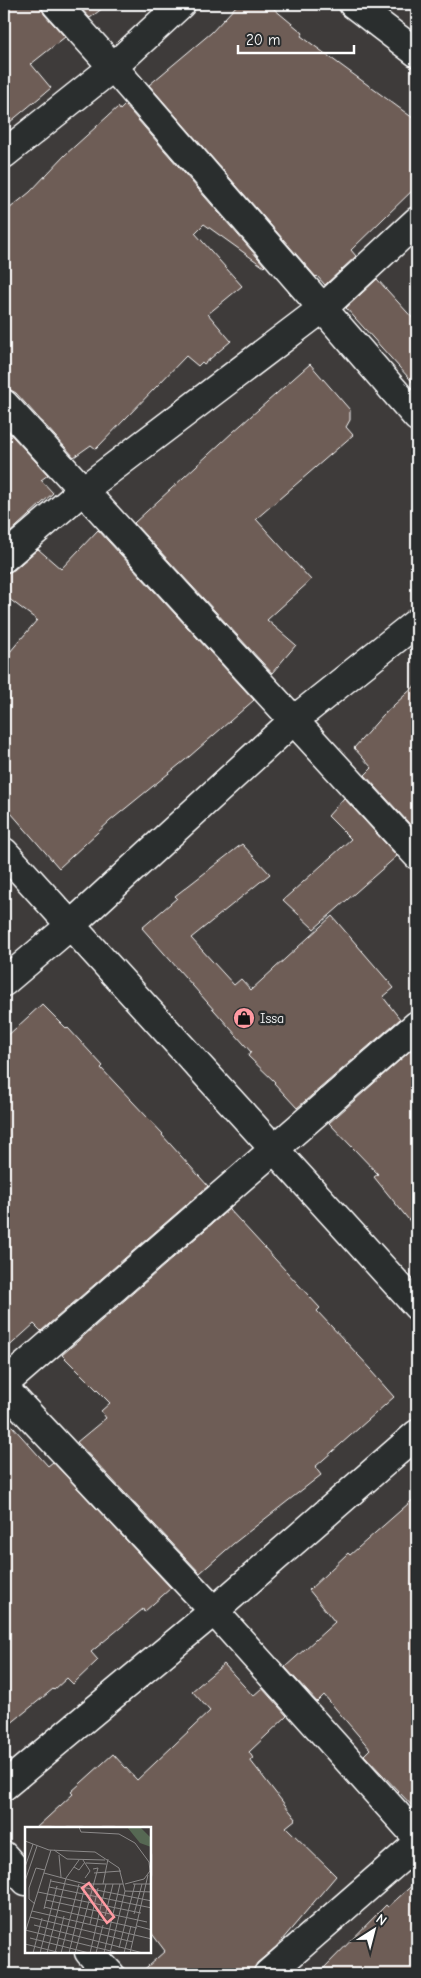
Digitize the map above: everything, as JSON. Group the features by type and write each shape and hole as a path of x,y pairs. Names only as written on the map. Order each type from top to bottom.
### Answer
{"street":[{"path":"56,4 417,417"},
{"path":"4,154 113,67 181,4"},
{"path":"353,4 417,53"},
{"path":"4,558 82,491 323,308 417,221"},
{"path":"4,404 417,855"},
{"path":"4,982 70,925 294,720 417,622"},
{"path":"4,852 417,1306"},
{"path":"417,1025 4,1386 214,1611 417,1837"},
{"path":"4,1786 214,1611 417,1434"},
{"path":"268,1974 417,1844"},
{"path":"4,1856 25,1881"},
{"path":"90,1953 110,1974"}],"building":[{"path":"4,4 41,4 44,14 65,37 31,64 51,88 4,127"},
{"path":"77,4 108,4 90,18"},
{"path":"238,4 268,4 303,33 301,36 417,121 417,186 351,250 356,256 325,285 149,85 211,33"},
{"path":"125,105 265,266 204,224 195,233 242,286 208,314 231,341 204,364 202,362 198,366 186,356 96,449 91,445 74,457 16,393 9,389 4,389 4,213 30,192 65,155 118,107 120,110"},
{"path":"377,279 417,323 417,387 346,308"},
{"path":"310,364 350,410 350,420 346,427 353,435 256,519 311,580 267,620 296,645 272,673 134,523"},
{"path":"4,427 48,475 41,480 53,493 4,538"},
{"path":"98,530 254,700 190,756 110,821 59,868 4,805 4,659 37,620 4,595 4,573 14,570 38,549 61,569"},
{"path":"417,684 417,832 365,775 372,768 354,748 383,715"},
{"path":"344,798 397,856 314,929 283,900 351,839 328,816"},
{"path":"242,844 270,874 191,938 234,985 241,979 251,990 332,916 394,988 383,997 400,1019 297,1108 275,1082 248,1056 251,1052 142,928 177,898 175,896"},
{"path":"42,1004 68,1028 103,1066 101,1068 163,1134 208,1186 41,1331 34,1324 4,1351 4,1039"},
{"path":"417,1045 417,1230 374,1177 378,1174 329,1123"},
{"path":"229,1209 320,1308 317,1311 372,1370 394,1397 315,1467 321,1475 233,1544 200,1573 77,1442 106,1418 101,1411 110,1403 62,1355"},
{"path":"4,1417 48,1466 53,1462 171,1588 144,1612 143,1609 91,1652 98,1660 73,1684 67,1678 4,1729"},
{"path":"417,1496 417,1811 364,1755 370,1749 324,1695 317,1702 285,1667 335,1622 309,1590 348,1553 350,1555"},
{"path":"224,1664 253,1696 262,1688 287,1716 249,1752 253,1758 250,1760 296,1819 286,1827 336,1876 276,1947 257,1963 252,1974 139,1974 165,1951 151,1932 151,1827 37,1827 73,1794 71,1792 113,1754 137,1780 210,1711 192,1691"},
{"path":"417,1881 417,1974 318,1974 386,1905 388,1907"}],"place":[{"name":"Issa","path":"244,1018"}]}
